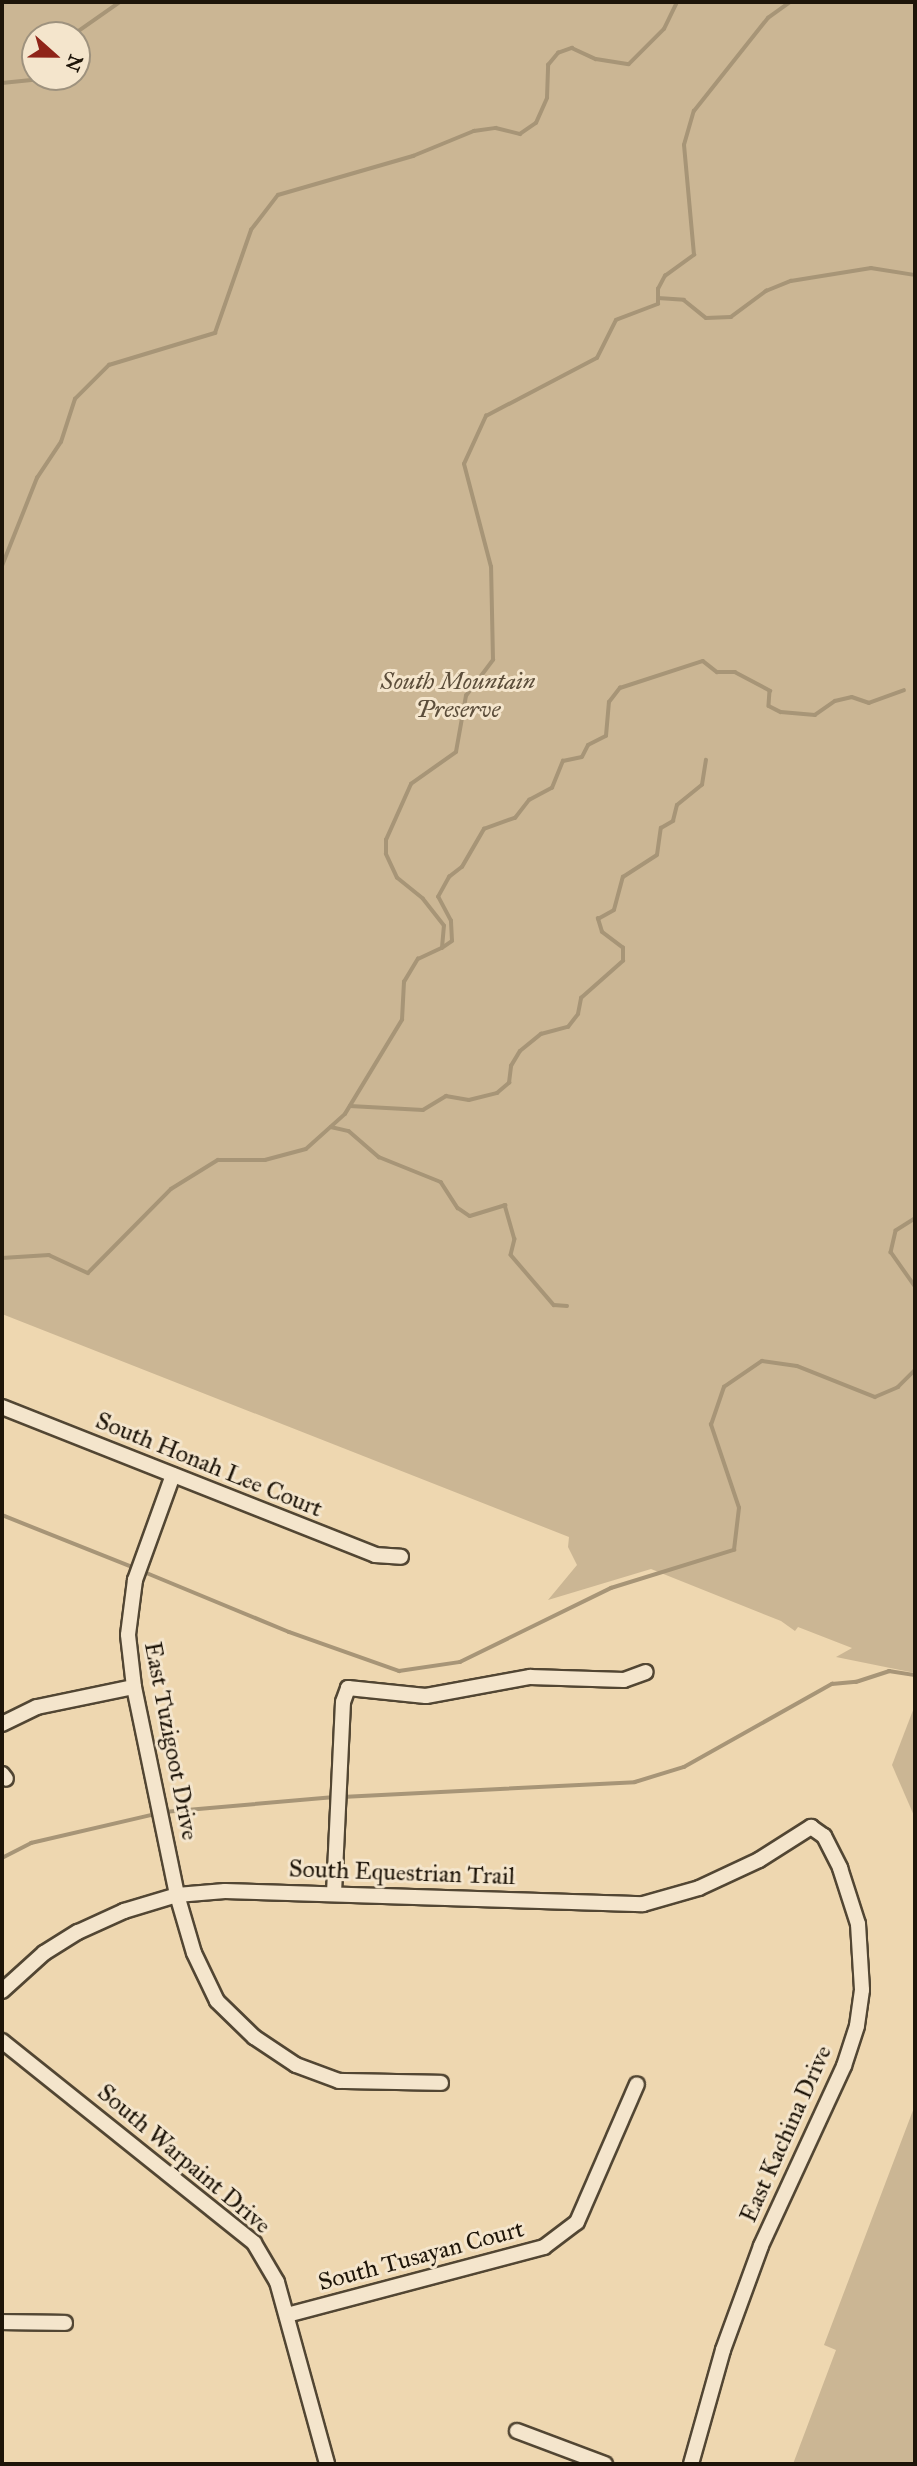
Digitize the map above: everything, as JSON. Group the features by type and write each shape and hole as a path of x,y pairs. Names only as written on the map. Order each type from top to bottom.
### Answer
{"street":[{"name":"South Honah Lee Court","path":"2,1407 375,1555 401,1557"},
{"name":"East Tuzigoot Drive","path":"173,1475 135,1580 128,1635 134,1687 177,1895 194,1953 218,2001 254,2037 296,2065 339,2081 441,2083"},
{"path":"334,1893 342,1702 352,1686 401,1696 426,1696 530,1677 624,1680 646,1672"},
{"path":"2,1724 37,1707 134,1687"},
{"name":"South Equestrian Trail","path":"2,1991 44,1953 78,1933 124,1911 177,1895 225,1891 334,1893 643,1904 699,1888 758,1860 811,1827"},
{"name":"East Kachina Drive","path":"691,2464 741,2297 778,2201 844,2066 857,2026 862,1990 858,1924 840,1868 824,1836 811,1827"},
{"name":"South Warpaint Drive","path":"2,2041 237,2225 267,2260 288,2315 327,2464"},
{"name":"South Tusayan Court","path":"288,2315 544,2248 578,2222 637,2084"},
{"path":"2,2322 65,2322"},
{"path":"517,2431 605,2464"}],"green space":[{"name":"South Mountain Preserve","path":"2,2 915,2 915,1673 836,1657 852,1648 798,1627 795,1631 781,1621 651,1569 548,1600 577,1565 568,1547 569,1537 2,1314"},
{"path":"915,1705 915,1818 892,1765"},
{"path":"915,2105 915,2464 793,2464 836,2350 824,2345"}],"waterway":[{"path":"91,22 120,2"},
{"path":"2,566 37,478 61,442 75,399 109,365 215,333 251,230 278,195 413,156 474,131 496,128 520,134 536,123 547,98 548,65 558,53 572,48 596,59 629,64 664,29 677,2"},
{"path":"2,1258 49,1255 88,1273 171,1189 218,1160 265,1160 306,1149 345,1114 402,1020 404,982 418,959 442,948 444,926 423,899 397,878 386,854 386,840 411,784 456,752 466,696 493,660 491,567 464,464 486,416 597,358 616,320 658,304 658,289 665,276 694,255 684,145 694,111 768,18 790,2"},
{"path":"2,83 21,81"},
{"path":"658,298 684,300 706,318 731,317 766,291 791,281 871,268 915,275"},
{"path":"442,948 452,941 451,921 438,897 449,877 462,867 484,829 515,818 529,800 552,788 563,761 582,757 588,745 606,736 609,702 620,688 703,661 717,672 735,672 770,691 769,706 781,712 815,715 835,701 852,697 869,703 904,690"},
{"path":"350,1106 423,1110 446,1096 469,1100 497,1093 509,1083 511,1066 520,1051 541,1034 568,1027 578,1014 581,998 623,961 623,948 602,932 598,919 614,910 623,877 657,855 661,828 673,821 677,805 702,785 706,760"},
{"path":"331,1127 349,1131 379,1157 441,1182 458,1208 470,1216 505,1205 515,1239 511,1255 554,1305 567,1306"},
{"path":"915,1219 896,1231 891,1252 915,1286"},
{"path":"142,1571 289,1632 399,1671 460,1662 611,1588 734,1550 739,1508 711,1425 724,1387 762,1361 797,1366 875,1397 898,1387 915,1370"},
{"path":"2,1515 135,1568"},
{"path":"342,1797 635,1782 684,1767 832,1684 856,1682 889,1671 915,1675"},
{"path":"164,1812 334,1797"},
{"path":"2,1858 31,1843 156,1814"}]}
